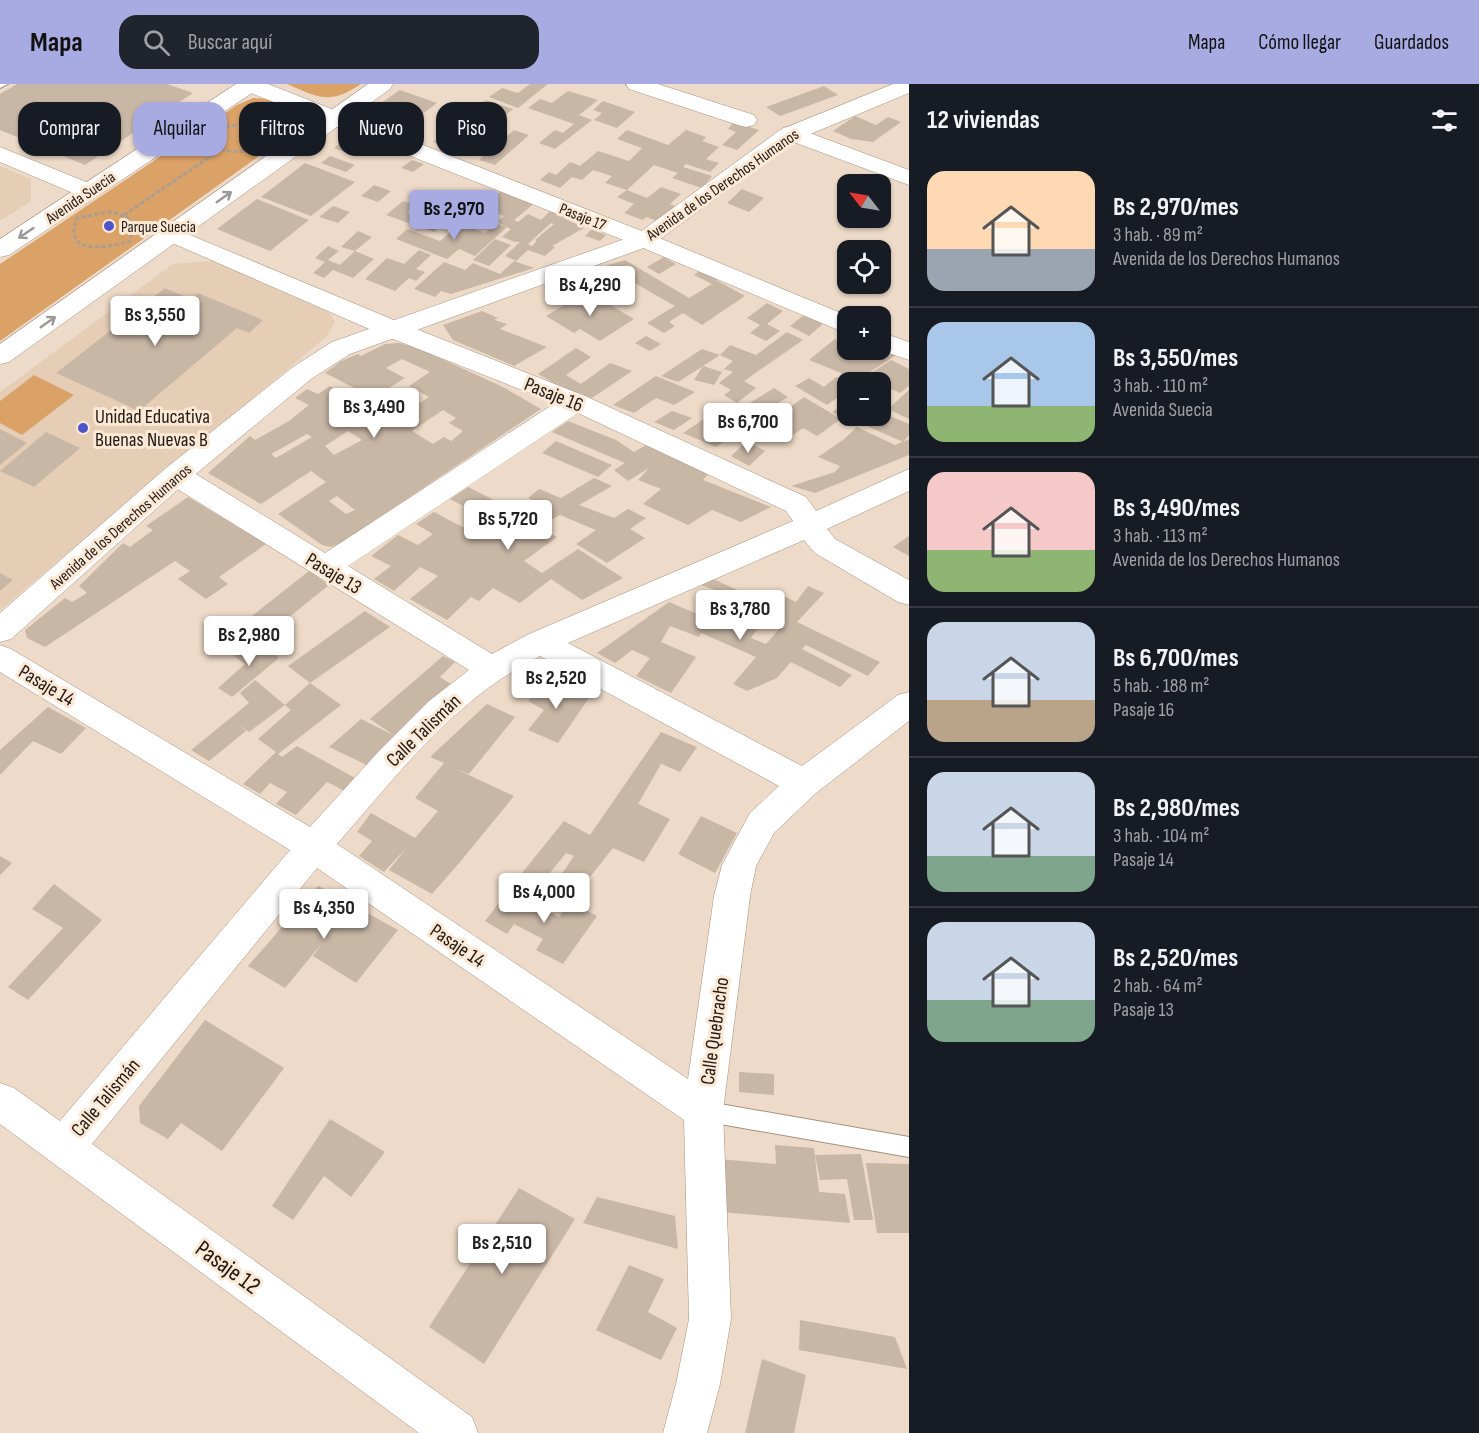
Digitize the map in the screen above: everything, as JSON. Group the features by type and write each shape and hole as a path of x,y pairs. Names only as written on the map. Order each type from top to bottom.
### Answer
{"street":[{"name":"Pasaje 17","path":"250,84 644,240 837,321"},
{"name":"Avenida Suecia","path":"0,250 250,84"},
{"path":"0,356 382,84"},
{"path":"637,84 746,120"},
{"name":"Avenida de los Derechos Humanos","path":"0,631 176,476 302,373 341,348 644,240 791,133 909,85"},
{"path":"791,133 909,178"},
{"path":"0,154 88,192"},
{"name":"Pasaje 16","path":"171,234 392,329 576,402 796,504 806,514 815,538 825,546 909,594"},
{"path":"891,345 909,352"},
{"path":"325,567 576,402"},
{"name":"Pasaje 13","path":"176,476 492,669"},
{"name":"Calle Talismán","path":"64,1147 314,847 391,760 432,719 492,669 540,642 811,525 909,479"},
{"path":"540,642 804,783"},
{"name":"Pasaje 14","path":"0,657 314,847 703,1111"},
{"name":"Calle Quebracho","path":"685,1433 698,1384 710,1318 703,1111 732,896 739,865 762,823 804,783 909,704"},
{"name":"Pasaje 12","path":"0,1101 456,1433"}],"lane":[{"name":"Pasaje 14","path":"703,1111 909,1147"}],"path":[{"path":"243,124 258,128 262,132 263,141 252,149 236,152 220,149 212,142 217,128 243,124"},
{"path":"124,215 133,224 130,241 117,246 98,247 81,244 72,235 72,226 77,218 107,212 124,215 210,156"}],"shaded area":[{"path":"287,84 361,84 341,95 324,97"},
{"name":"Parque Suecia","path":"260,98 278,102 244,102"},
{"name":"Parque Suecia","path":"239,104 239,156 259,156 0,341 0,264 161,156 227,156 227,112"},
{"path":"0,166 31,179 31,201 0,221"},
{"path":"213,261 327,309 335,322 327,336 0,610 0,392 173,264"},
{"path":"34,375 74,395 22,435 0,423 0,401"}],"building":[{"path":"17,84 167,84 193,93 180,102 133,102 133,133 121,141 121,102 18,102 18,137 0,130 0,94"},
{"path":"530,84 548,84 518,108 489,97 502,88 518,93"},
{"path":"824,86 838,95 780,116 766,107"},
{"path":"400,90 436,104 424,113 424,102 383,102"},
{"path":"568,91 598,100 579,115 592,120 555,149 539,143 555,130 563,133 574,124 528,108 540,99 552,103"},
{"path":"603,101 635,112 617,128 594,120 602,113 593,110"},
{"path":"855,116 876,125 888,117 901,122 873,142 851,139 833,131"},
{"path":"734,122 759,130 737,150 722,145 736,132 728,129"},
{"path":"514,130 529,135 507,154 507,136"},
{"path":"627,130 668,145 686,130 706,137 702,141 719,147 706,159 719,163 710,172 686,164 683,167 712,176 702,188 672,178 678,173 654,165 627,190 605,183 612,176 593,170 582,180 572,177 560,188 540,180 549,172 556,175 570,162 580,166 598,151 629,161 642,148 617,139"},
{"path":"63,156 98,156 85,165"},
{"path":"330,156 355,165 346,172 321,163"},
{"path":"484,156 505,156 495,165 479,160"},
{"path":"412,160 424,164 413,172 401,168"},
{"path":"305,163 355,182 311,216 261,197"},
{"path":"374,185 391,191 378,202 361,196"},
{"path":"661,187 681,194 670,204 675,206 657,221 646,217 643,220 624,213 634,204 617,197 627,190 647,198"},
{"path":"503,189 536,202 514,220 518,222 528,214 541,220 550,211 584,228 552,246 555,247 545,256 528,250 516,261 505,256 520,242 502,237 511,229 497,222 504,216 482,207","holes":["551,223 554,224 535,240 537,241 532,246 528,244"]},
{"path":"742,189 764,198 749,212 727,203"},
{"path":"257,199 309,220 270,251 217,229"},
{"path":"403,201 416,205 407,213 444,223 434,232 386,215"},
{"path":"333,206 350,212 338,223 319,217"},
{"path":"496,223 507,227 475,256 459,249 447,259 396,239 407,229 440,241 460,224 485,233"},
{"path":"592,229 606,235 600,241 585,236"},
{"path":"358,231 372,237 355,251 341,247"},
{"path":"495,239 511,245 489,266 473,260"},
{"path":"328,246 339,251 328,260 340,265 355,251 374,259 353,278 333,270 324,278 313,273 325,262 315,258"},
{"path":"419,250 431,255 416,269 425,272 416,281 409,278 395,291 365,279 387,258 404,264"},
{"path":"664,257 676,264 659,274 647,267"},
{"path":"625,260 689,298 712,284 694,275 700,270 718,278 716,280 745,296 702,325 683,313 669,322 675,326 664,333 647,323 675,306 605,266"},
{"path":"514,261 534,268 451,294 441,291 435,297 414,289 444,262 465,270 473,263 500,274"},
{"path":"165,288 191,299 198,293 263,320 249,333 237,328 139,411 56,373"},
{"path":"587,291 634,319 600,341 580,329 574,333 546,316"},
{"path":"767,303 783,311 767,324 780,331 766,341 750,333 760,325 747,318"},
{"path":"482,311 498,318 494,320 507,324 500,329 547,347 514,366 453,340 443,325"},
{"path":"805,314 824,323 809,336 790,326"},
{"path":"787,332 803,340 744,381 756,388 737,403 724,395 731,390 719,383 733,372 724,369 733,361 720,355 730,345 756,355"},
{"path":"646,336 661,344 650,351 635,343"},
{"path":"835,339 837,340 837,360 888,360 870,372 838,372 809,360"},
{"path":"399,343 420,349 503,387 541,409 341,543 331,547 322,545 278,514 326,482 311,471 261,504 208,473 250,436 255,440 289,421 309,405 295,398 307,389 318,394 330,386 352,399 364,393 325,373 341,361 358,354 361,356 385,344","holes":["402,359 430,372 409,386 429,397 401,415 397,411 410,402 387,389 405,378 386,368","443,410 456,418 449,423 463,431 451,441 444,437 433,444 412,431","348,431 362,440 334,455 325,446","307,434 312,437 276,458 271,454","337,496 355,510 346,514 329,501"]},
{"path":"576,348 591,357 566,375 581,384 610,363 632,371 592,398 571,390 568,392 538,374"},
{"path":"702,349 720,355 678,382 661,376"},
{"path":"891,360 909,369 909,386 900,393 891,389 891,372 873,372"},
{"path":"703,366 722,372 714,385 694,380"},
{"path":"656,376 695,392 674,405 656,398 634,413 613,405"},
{"path":"837,377 837,398 827,405 795,386 809,378 824,387"},
{"path":"774,388 788,397 761,413 748,404"},
{"path":"909,390 909,419 891,410 891,406"},
{"path":"804,397 837,417 837,422 817,436 803,428 786,440 764,426"},
{"path":"728,403 757,420 716,447 683,433"},
{"path":"672,411 692,418 674,430 654,422"},
{"path":"891,417 909,424 909,435 903,442 867,426 891,426"},
{"path":"568,421 616,440 634,452 646,445 712,470 703,480 771,507 741,522 712,510 688,525 643,504 661,489 638,480 649,468 628,481 614,470 625,463 552,432"},
{"path":"857,427 895,445 909,439 909,455 815,493 791,486 835,472 840,466 818,457"},
{"path":"0,429 27,443 0,465"},
{"path":"46,432 80,448 34,487 0,471"},
{"path":"556,441 612,465 598,477 542,453"},
{"path":"747,441 765,451 749,466 731,456"},
{"path":"594,478 612,486 579,505 614,518 628,509 646,518 630,529 645,538 607,563 576,544 596,530 560,515 538,527 557,537 524,561 542,573 578,549 623,578 582,600 551,579 520,603 493,588 479,601 471,597 447,620 410,599 438,576 420,567 394,591 374,579 391,566 371,556 398,535 418,545 433,534 416,524 434,512 472,532 482,526 493,530 501,526 450,499 468,487 500,503 493,507 516,518 542,505 528,498 539,489 561,498"},
{"path":"188,497 266,544 219,577 228,584 206,599 178,579 190,571 175,561 45,647 27,638 25,630 65,598 72,602 87,593 79,586 123,543 130,547 153,530 146,526"},
{"path":"909,536 909,556 893,547"},
{"path":"309,571 329,585 262,639 239,626"},
{"path":"0,573 13,580 0,591"},
{"path":"713,579 768,604 777,593 796,602 808,586 824,593 797,622 880,662 868,676 806,645 802,649 852,675 840,687 791,662 777,678 747,691 733,684 756,657 701,633 699,637 670,626 661,642 696,657 671,693 636,676 650,658 632,650 615,663 597,653 669,602 733,629 745,612 707,597 715,590 701,585","holes":["763,621 780,628 766,644 751,638"]},
{"path":"365,611 390,627 310,683 288,666"},
{"path":"254,639 279,658 232,697 218,688 245,664 234,656"},
{"path":"443,656 455,662 440,677 454,686 369,766 329,747 361,719 395,736 370,719"},
{"path":"255,680 285,705 249,732 239,725 246,731 209,761 191,750 249,703 240,693"},
{"path":"549,680 589,698 558,743 528,730 544,710 528,701"},
{"path":"310,683 341,705 278,754 282,757 297,746 357,779 345,791 327,782 296,815 276,804 287,792 270,783 260,794 243,784 276,752 258,739 291,710 285,705"},
{"path":"487,704 515,717 469,774 456,769 514,796 460,862 432,894 389,870 407,847 384,872 359,856 372,841 357,832 371,813 415,838 438,811 415,798 444,763 430,757"},
{"path":"48,707 86,728 61,754 33,741 0,775 0,750"},
{"path":"661,732 697,747 680,772 655,761 661,764 638,804 670,819 644,862 613,848 570,902 550,891 574,856 566,853 541,884 522,873 564,821 590,835"},
{"path":"701,816 737,833 715,873 678,854"},
{"path":"0,856 12,863 0,875"},
{"path":"54,884 102,920 28,1000 8,987 63,928 32,909"},
{"path":"318,886 354,903 346,913 360,909 398,930 356,983 313,956 323,942 285,988 248,966"},
{"path":"508,891 559,917 570,902 597,916 563,964 536,950 543,939 514,924 507,934 485,921"},
{"path":"205,1020 284,1068 222,1151 181,1123 168,1139 140,1123 139,1106"},
{"path":"739,1072 774,1074 774,1095 739,1092"},
{"path":"330,1119 385,1152 351,1197 324,1176 293,1220 272,1206"},
{"path":"775,1145 814,1148 819,1192 845,1194 850,1223 721,1212 719,1159 776,1164"},
{"path":"861,1154 873,1220 854,1220 847,1179 820,1180 815,1155"},
{"path":"866,1163 909,1164 909,1233 877,1233"},
{"path":"519,1188 575,1219 484,1364 429,1327"},
{"path":"597,1197 675,1216 678,1249 583,1223"},
{"path":"629,1265 664,1279 648,1312 677,1328 661,1360 596,1330"},
{"path":"800,1320 895,1337 907,1369 799,1350"},
{"path":"762,1359 806,1375 794,1433 745,1433"}],"place":[{"name":"Parque Suecia","path":"109,226"},
{"name":"Unidad Educativa Buenas Nuevas B","path":"83,428"}]}
